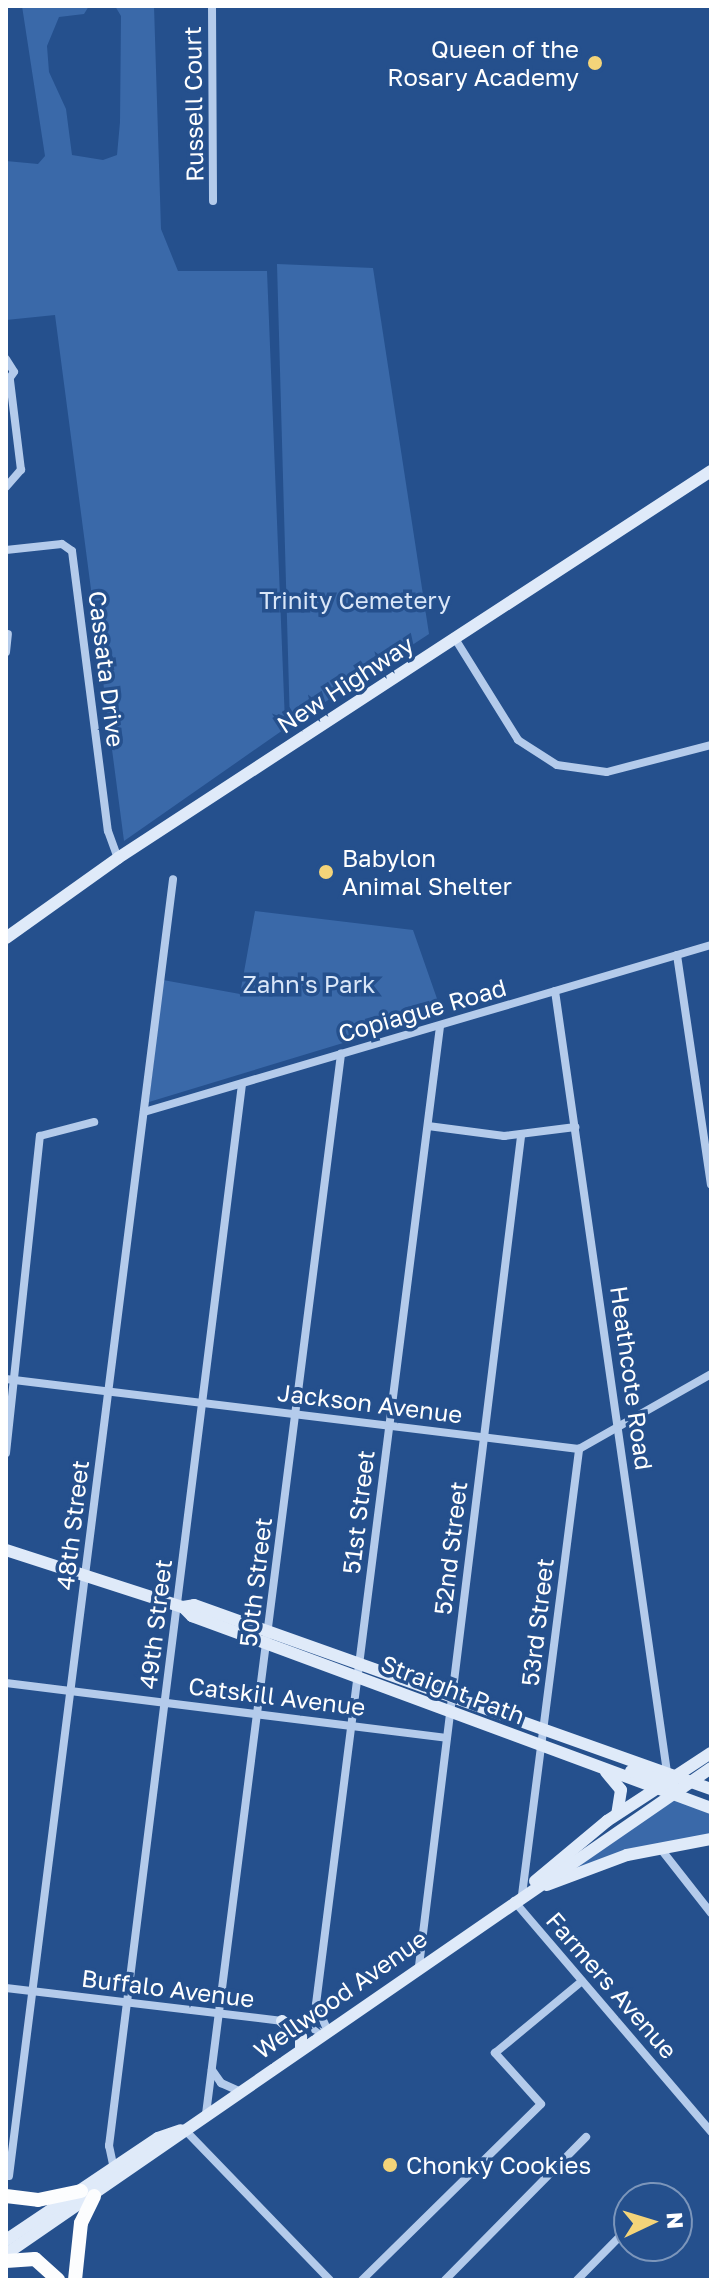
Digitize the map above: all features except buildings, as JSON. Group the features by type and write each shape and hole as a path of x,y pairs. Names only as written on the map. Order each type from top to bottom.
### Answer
{"highway":[{"path":"6,2196 42,2199 88,2194 81,2223 75,2280"},
{"path":"6,2261 35,2259 58,2280"}],"main road":[{"name":"New Highway","path":"6,938 118,858 711,471"},
{"name":"Straight Path","path":"6,1550 180,1606 192,1616 359,1663 543,1728 668,1783 711,1808"},
{"name":"Straight Path","path":"268,1638 358,1677 581,1761 668,1783"},
{"path":"581,1761 668,1783 711,1753"},
{"name":"Wellwood Avenue","path":"517,1898 551,1865 617,1814 668,1783 691,1782 711,1768"},
{"path":"604,1769 621,1790 617,1814"},
{"path":"691,1782 711,1789"},
{"name":"Wellwood Avenue","path":"184,2129 517,1898 582,1857 668,1783"},
{"path":"517,1898 660,1848 711,1839"},
{"path":"282,2021 301,2037 301,2048"},
{"path":"6,2254 158,2138 184,2129"},
{"path":"6,2240 164,2148 184,2129"}],"street":[{"name":"Russell Court","path":"212,6 213,201"},
{"path":"6,359 14,368 8,381 21,470 6,487"},
{"name":"Cassata Drive","path":"6,550 62,544 72,551 108,831 118,858"},
{"path":"6,652 8,634"},
{"path":"454,637 518,740 557,765 607,772 711,745"},
{"name":"48th Street","path":"9,2176 173,879"},
{"name":"Copiague Road","path":"144,1112 711,945"},
{"path":"677,955 711,1185"},
{"name":"Heathcote Road","path":"555,991 668,1783"},
{"name":"51st Street","path":"325,2031 316,2004 440,1026"},
{"name":"50th Street","path":"206,2114 341,1054"},
{"name":"49th Street","path":"114,2169 108,2150 180,1606 242,1084"},
{"path":"6,1453 11,1380 40,1136 94,1122"},
{"path":"428,1126 521,1136 575,1127"},
{"name":"52nd Street","path":"419,1966 521,1136"},
{"path":"579,1449 711,1374"},
{"name":"Jackson Avenue","path":"11,1380 579,1449"},
{"name":"53rd Street","path":"517,1898 541,1746 579,1449"},
{"name":"Catskill Avenue","path":"6,1683 447,1738"},
{"path":"660,1848 711,1913"},
{"name":"Farmers Avenue","path":"517,1898 582,1981 711,2132"},
{"path":"362,2280 541,2104 495,2053 582,1981"},
{"name":"Buffalo Avenue","path":"6,1988 301,2023 325,2031"},
{"path":"212,2070 221,2083 239,2091"},
{"path":"184,2129 330,2280"},
{"path":"445,2280 586,2137"},
{"path":"577,2280 613,2243"}],"green space":[{"path":"22,6 89,6 84,14 59,17 47,46 49,72 66,109 72,155 103,160 117,155 120,122 121,16 115,6 154,6 161,229 178,271 267,271 283,730 124,841 55,315 6,320 6,161 38,164 45,156"},
{"name":"Trinity Cemetery","path":"277,264 373,268 429,634 290,725"},
{"name":"Zahn's Park","path":"255,911 413,930 442,1013 149,1102 163,980 240,994"},
{"path":"674,1799 711,1813 711,1836 564,1875"}],"place":[{"name":"Queen of the Rosary Academy","path":"595,63"},
{"name":"Babylon Animal Shelter","path":"326,872"},
{"name":"Chonky Cookies","path":"390,2165"}]}
